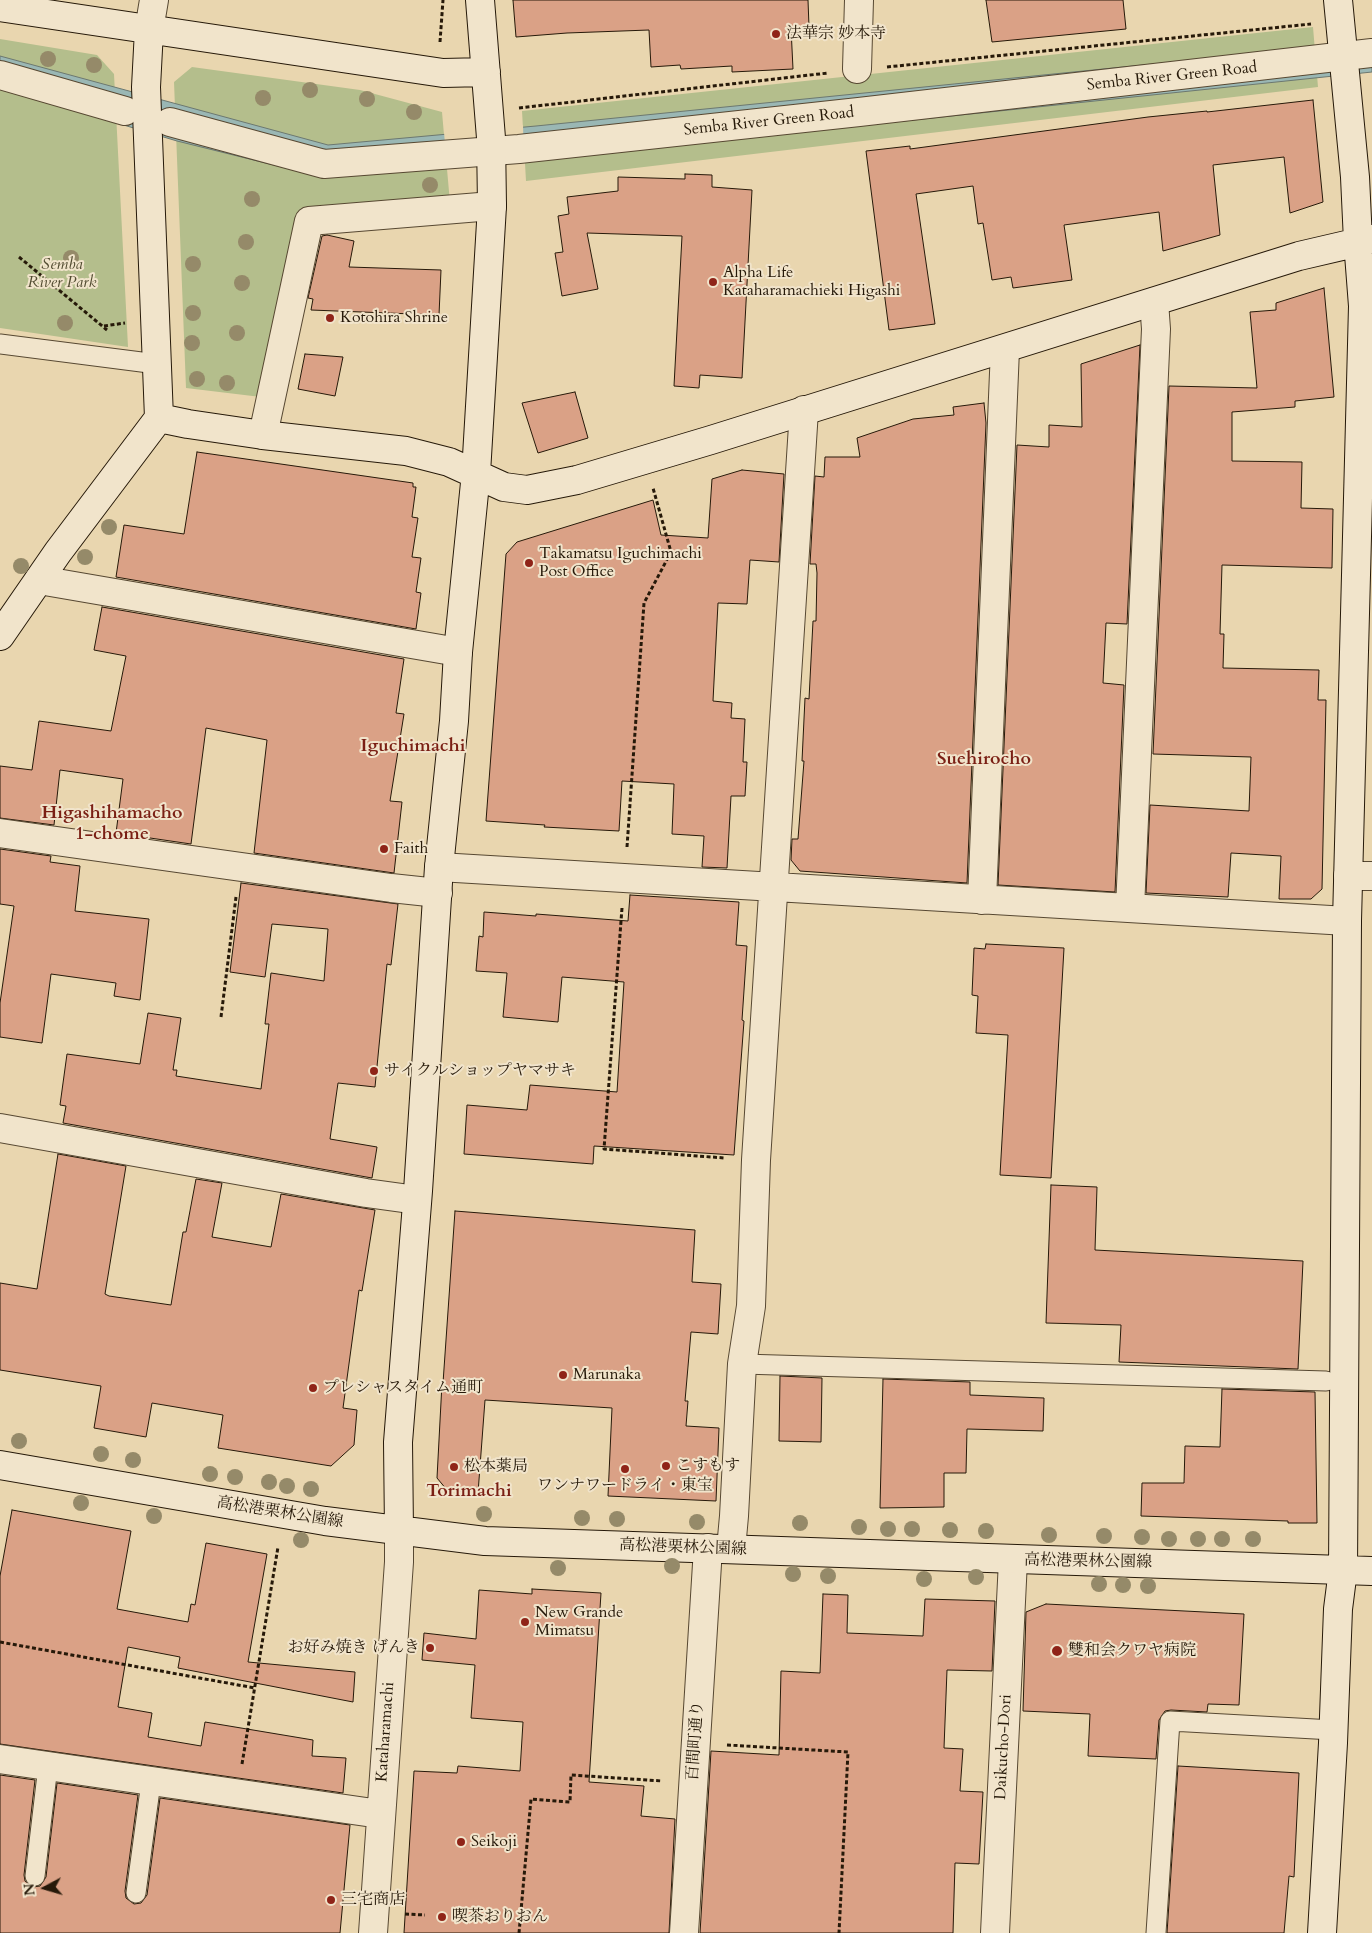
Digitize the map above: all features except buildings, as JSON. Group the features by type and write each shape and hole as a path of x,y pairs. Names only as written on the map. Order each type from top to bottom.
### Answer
{"street":[{"path":"0,636 58,552 159,418 146,87 148,30 154,0"},
{"name":"Kataharamachi","path":"373,1933 399,1562 397,1459 417,1200 438,880 476,474 492,206 491,138 480,0"},
{"path":"857,70 859,0"},
{"path":"1322,1933 1334,1730 1338,1609 1343,1570 1347,921 1360,876 1365,240 1356,191 1338,0"},
{"path":"0,7 443,73 486,72"},
{"name":"Semba River Green Road","path":"170,122 324,164 527,148 1372,53"},
{"path":"0,75 125,111"},
{"path":"262,435 309,221 492,206"},
{"path":"159,418 262,435 406,451 449,462 504,487 527,490 577,480 1005,349 1299,256 1365,240"},
{"path":"1130,908 1156,338 1154,302"},
{"path":"982,900 1005,349"},
{"name":"百間町通り","path":"684,1933 696,1743 719,1548 734,1516 742,1364 751,1306 756,1160 804,410"},
{"path":"39,580 458,652"},
{"path":"0,833 240,867 438,880 625,879 1347,921"},
{"path":"0,1128 356,1191 417,1200"},
{"name":"高松港栗林公園線","path":"0,1465 325,1521 485,1541 1372,1571"},
{"name":"Daikucho-Dori","path":"995,1933 1013,1560"},
{"path":"0,1759 380,1814"}],"lane":[{"path":"0,344 157,364"},
{"path":"742,1364 1326,1381"},
{"path":"1156,1933 1170,1721 1334,1730"},
{"path":"35,1876 48,1766"},
{"path":"136,1893 151,1782"}],"path":[{"path":"440,33 443,0"},
{"path":"516,108 857,70 1317,23"},
{"path":"19,257 109,332"},
{"path":"103,327 134,323"},
{"path":"652,487 671,552 644,603 604,1149 756,1160"},
{"path":"221,1017 240,867"},
{"path":"237,1794 278,1547"},
{"path":"0,1642 254,1688"},
{"path":"696,1743 848,1752 839,1933"},
{"path":"519,1933 532,1799 570,1802 572,1775 693,1783"},
{"path":"401,1914 425,1915"}],"green space":[{"path":"1313,27 1318,87 526,181 522,111"},
{"name":"Semba River Park","path":"0,39 97,55 114,74 128,347 0,328"},
{"path":"192,67 360,90 442,112 450,203 302,216 261,397 186,388 174,82"}],"water":[{"path":"1372,42 1372,72 540,159 322,177 177,141 0,88 0,56 328,145 536,126"}],"pier":[{"path":"523,125 524,163 447,170 444,132"}],"place":[{"name":"法華宗 妙本寺","path":"776,34"},
{"name":"Alpha Life Kataharamachieki Higashi","path":"713,282"},
{"name":"Kotohira Shrine","path":"330,318"},
{"name":"Takamatsu Iguchimachi Post Office","path":"529,563"},
{"name":"Faith","path":"384,849"},
{"name":"サイクルショップヤマサキ","path":"374,1071"},
{"name":"Marunaka","path":"563,1375"},
{"name":"プレシャスタイム通町","path":"313,1388"},
{"name":"こすもす","path":"666,1466"},
{"name":"松本薬局","path":"454,1467"},
{"name":"ワンナワードライ・東宝","path":"625,1469"},
{"name":"New Grande Mimatsu","path":"525,1622"},
{"name":"お好み焼き げんき","path":"430,1648"},
{"name":"雙和会クワヤ病院","path":"1057,1651"},
{"name":"Seikoji","path":"461,1842"},
{"name":"三宅商店","path":"331,1900"},
{"name":"喫茶おりおん","path":"442,1917"}],"district":[{"name":"Iguchimachi","path":"413,747"},
{"name":"Suehirocho","path":"984,760"},
{"name":"Higashihamacho 1-chome","path":"112,824"},
{"name":"Torimachi","path":"469,1492"}]}
